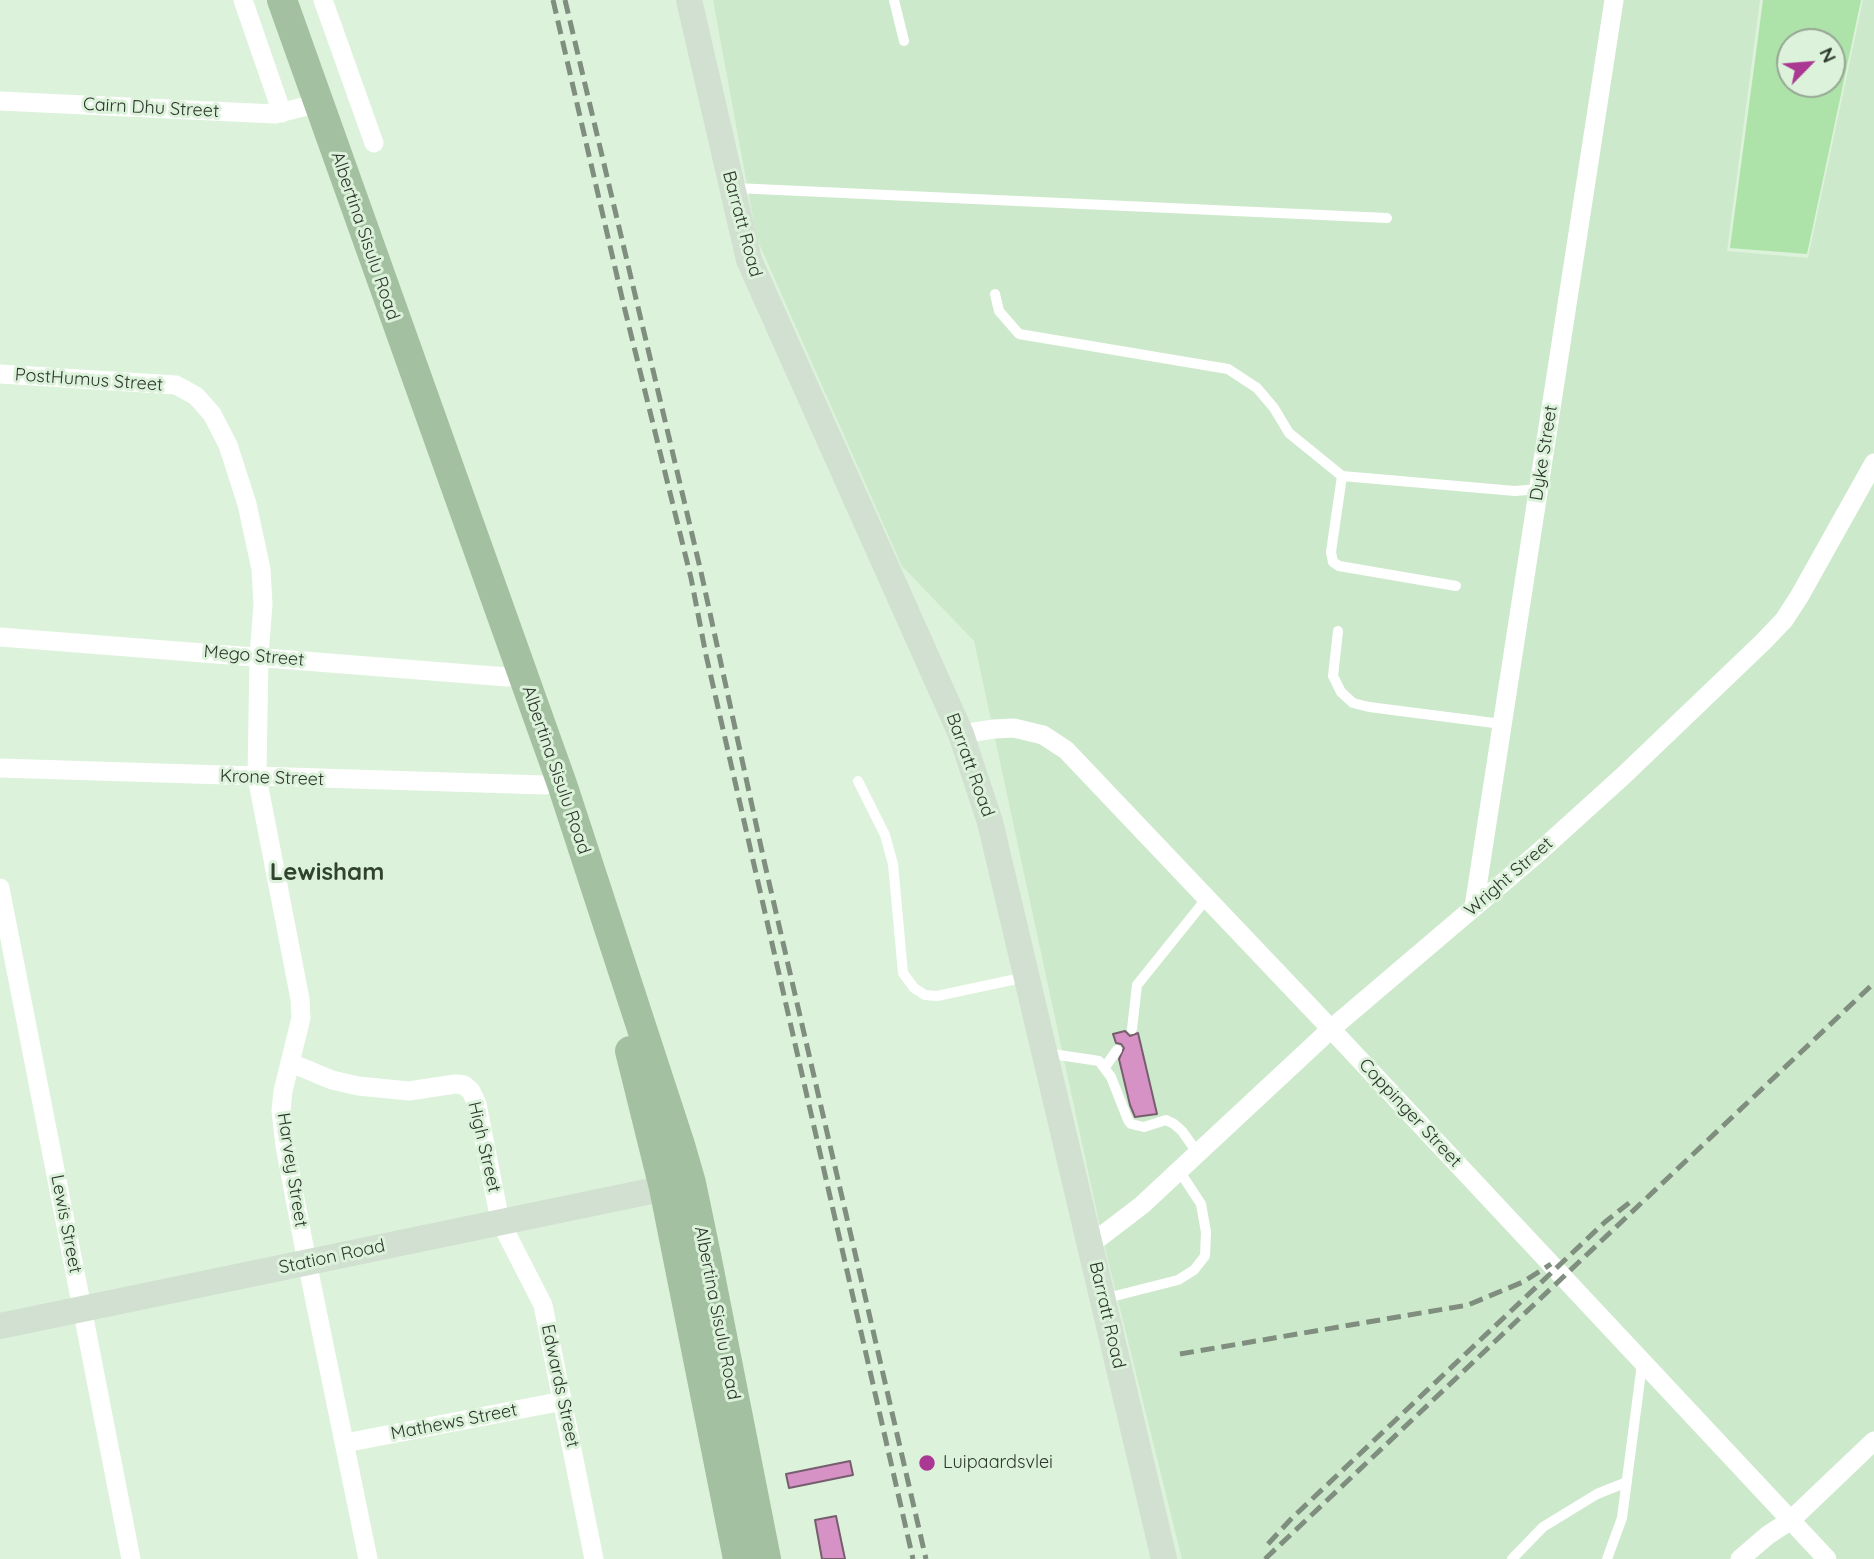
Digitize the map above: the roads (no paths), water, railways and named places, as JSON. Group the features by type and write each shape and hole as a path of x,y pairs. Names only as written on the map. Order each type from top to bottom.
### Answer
{"main road":[{"name":"Albertina Sisulu Road","path":"263,0 301,108 515,676 575,823 653,1060 740,1500 766,1559"},
{"name":"Albertina Sisulu Road","path":"282,0 301,108"},
{"name":"Barratt Road","path":"689,0 749,260 961,734 990,822 1164,1559"},
{"name":"Albertina Sisulu Road","path":"515,676 545,785 635,1065 677,1185"},
{"name":"Station Road","path":"0,1325 677,1185"},
{"name":"Albertina Sisulu Road","path":"738,1559 740,1500"}],"street":[{"path":"243,0 301,108"},
{"path":"323,0 374,143"},
{"name":"Dyke Street","path":"1474,907 1614,0"},
{"name":"Cairn Dhu Street","path":"2,95 261,114 301,108"},
{"name":"PostHumus Street","path":"0,374 176,386 196,397 212,414 228,445 255,537 261,569 263,604 259,656"},
{"name":"Wright Street","path":"1090,1244 1180,1172 1331,1029 1614,785 1784,620 1874,463"},
{"name":"Mego Street","path":"0,637 515,676"},
{"name":"Harvey Street","path":"259,656 257,778 300,999 301,1018 281,1111 285,1146 368,1559"},
{"name":"Coppinger Street","path":"961,734 1014,728 1043,735 1058,743 1331,1029 1827,1559"},
{"name":"Krone Street","path":"0,768 545,785"},
{"name":"Lewis Street","path":"0,888 131,1559"},
{"name":"High Street","path":"291,1063 332,1080 381,1090 409,1091 464,1085 471,1091 477,1104 500,1221"},
{"name":"Edwards Street","path":"500,1221 543,1305 594,1559"},
{"name":"Mathews Street","path":"345,1443 563,1401"},
{"path":"1740,1559 1791,1520 1874,1441"}],"lane":[{"path":"894,0 904,41"},
{"path":"731,188 1387,218"},
{"path":"995,294 999,311 1019,334 1228,369 1257,388 1274,408 1289,433 1342,476 1515,491 1539,489"},
{"path":"1342,476 1331,552 1333,562 1339,566 1456,586"},
{"path":"1338,631 1333,676 1341,692 1353,703 1502,724"},
{"path":"858,781 885,835 893,864 903,973 914,988 925,995 937,996 1027,977"},
{"path":"1132,1030 1137,985 1207,898"},
{"path":"1105,1067 1117,1050"},
{"path":"1046,1053 1099,1060 1105,1067 1131,1125 1144,1127 1166,1120 1182,1131 1199,1155"},
{"path":"1103,1299 1178,1280 1194,1270 1205,1256 1206,1232 1201,1204 1180,1172"},
{"path":"1607,1559 1622,1518 1643,1361"},
{"path":"1512,1559 1543,1527 1597,1494 1627,1482"}],"railway":[{"path":"553,0 691,578 706,655 913,1559"},
{"path":"565,0 701,572 765,865 926,1559"},
{"path":"1265,1559 1874,983"},
{"path":"1268,1544 1292,1518 1605,1222 1634,1199"},
{"path":"1180,1354 1468,1305 1523,1282 1551,1264"}],"place":[{"name":"Luipaardsvlei","path":"927,1463"}],"district":[{"name":"Lewisham","path":"327,873"}]}
